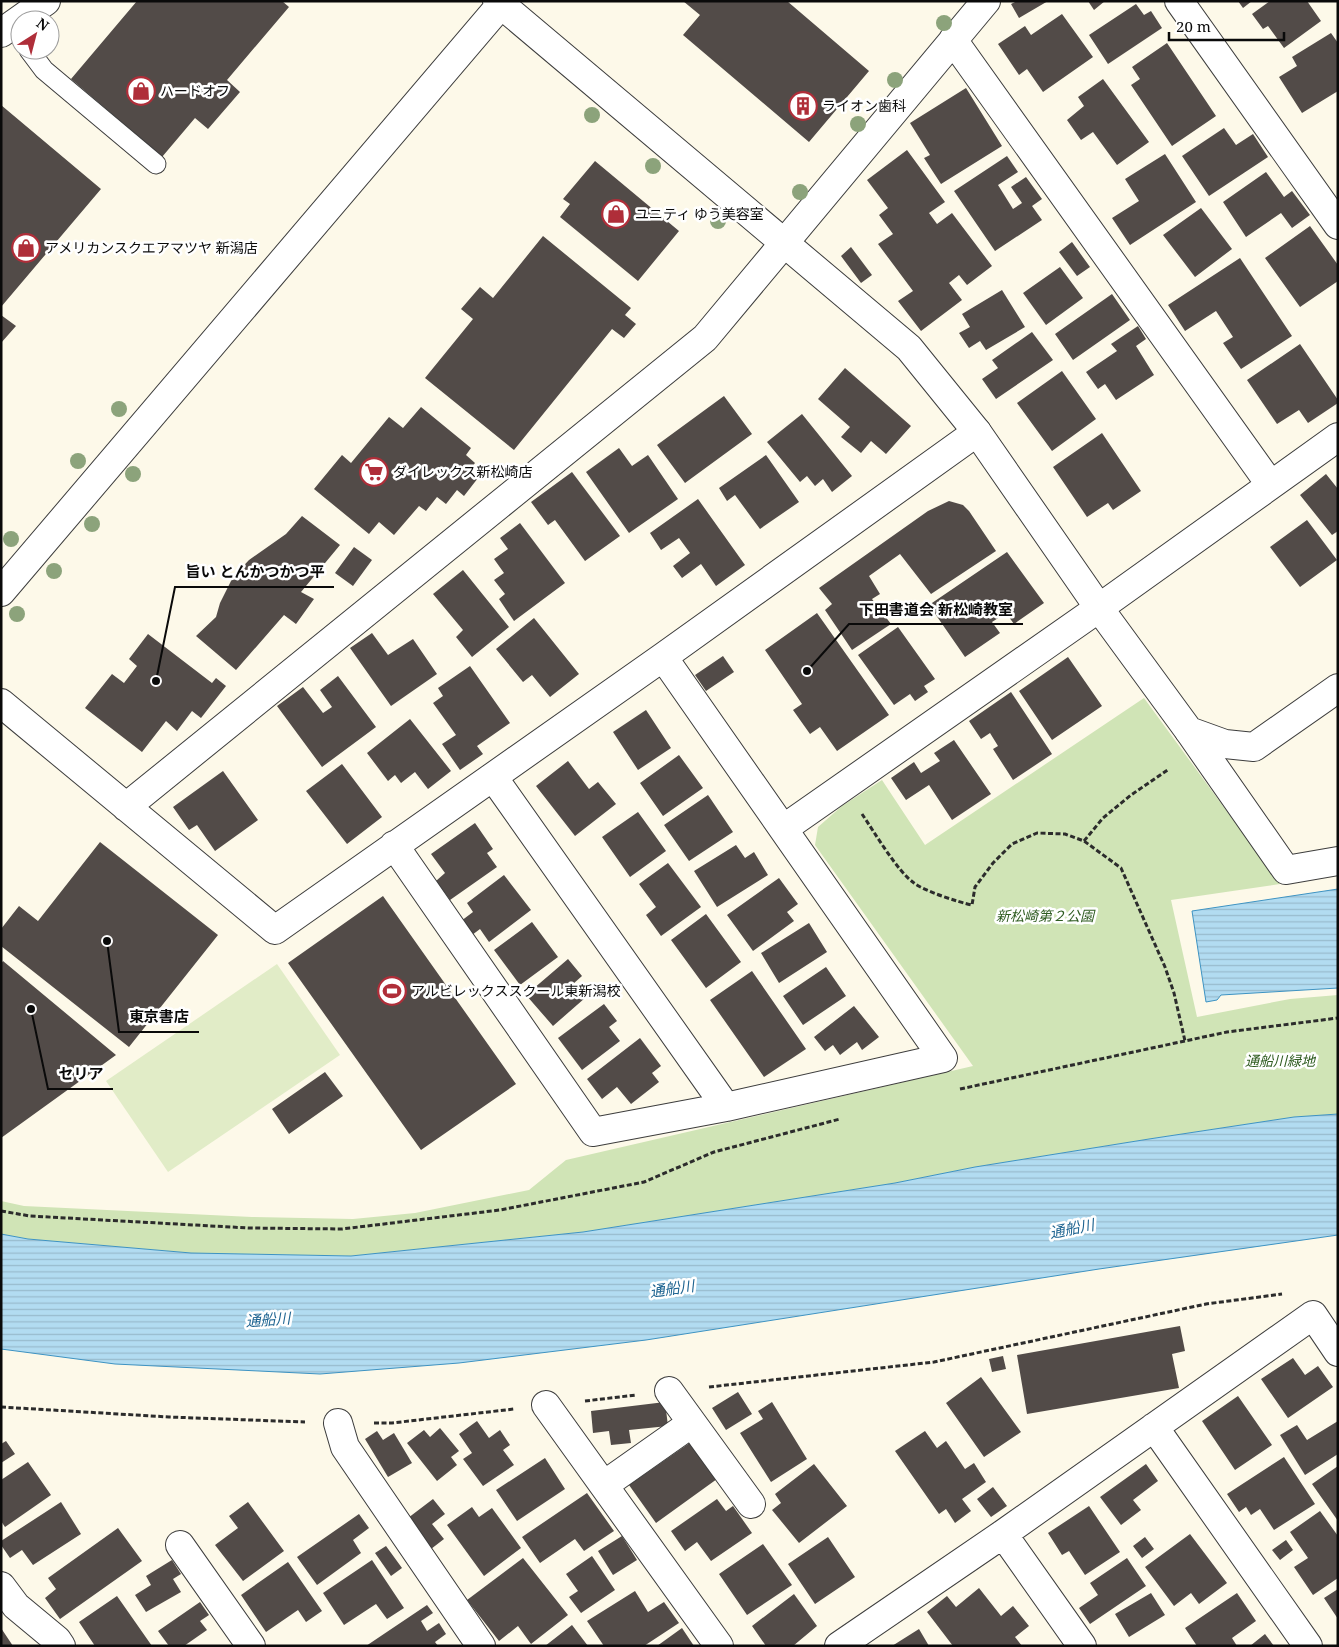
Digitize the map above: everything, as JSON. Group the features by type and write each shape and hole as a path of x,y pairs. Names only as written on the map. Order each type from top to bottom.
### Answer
{"street":[{"path":"36,10 46,1"},
{"path":"126,807 705,338 986,1"},
{"path":"1179,1 1338,225"},
{"path":"1,592 501,2 908,348 978,432 1099,608 1189,731 1286,870 1338,861"},
{"path":"953,40 1270,484"},
{"path":"1,703 275,930 663,658 978,432"},
{"path":"783,829 1099,608 1338,437"},
{"path":"394,845 593,1132 726,1107 943,1058 663,658"},
{"path":"1189,731 1225,744 1254,747 1338,688"},
{"path":"493,777 726,1107"},
{"path":"839,1646 1004,1534 1313,1315 1338,1352"},
{"path":"669,1392 751,1504"},
{"path":"546,1405 719,1646"},
{"path":"338,1423 345,1447 481,1646"},
{"path":"604,1485 692,1423"},
{"path":"1154,1427 1308,1646"},
{"path":"1004,1534 1082,1646"},
{"path":"180,1545 251,1646"},
{"path":"1,1586 16,1606 57,1640 61,1646"}],"lane":[{"path":"36,60 44,70 156,164"}],"path":[{"path":"1084,841 1103,818 1131,795 1169,769"},
{"path":"858,807 897,865 914,884 957,902 972,906 975,887 993,863 1012,844 1036,833 1065,834 1084,841 1121,868 1165,967 1174,993 1186,1041"}],"green space":[{"path":"1144,698 1280,884 1171,900 1197,1017 1290,999 1338,995 1338,1114 1294,1117 1149,1139 975,1167 895,1183 583,1232 351,1256 191,1253 28,1239 1,1234 1,1201 24,1206 252,1217 353,1219 415,1213 529,1190 566,1160 973,1066 815,845 818,827 842,806 882,780 925,845"},
{"path":"277,964 340,1055 168,1172 106,1081"}],"water":[{"path":"1338,889 1338,988 1221,995 1217,1000 1206,1002 1192,911"},
{"name":"通船川","path":"1338,1114 1338,1235 1099,1269 646,1340 459,1363 320,1374 115,1364 1,1349 1,1234 28,1239 191,1253 351,1256 583,1232 895,1183 975,1167 1149,1139 1294,1117"}],"building":[{"path":"137,1 282,1 289,7 227,80 240,92 208,129 195,118 162,157 71,79"},
{"name":"ライオン歯科","path":"683,1 787,1 869,71 809,142 683,35 700,15"},
{"path":"1017,1 1048,1 1019,18 1011,4"},
{"path":"1088,1 1105,1 1094,10"},
{"path":"1238,1 1252,1 1243,8"},
{"path":"1270,1 1307,1 1321,21 1284,48 1268,26 1263,29 1252,14"},
{"path":"1136,4 1144,15 1151,11 1162,28 1108,64 1089,35"},
{"path":"1062,14 1093,57 1043,92 1027,69 1019,75 998,44 1025,26 1031,35"},
{"path":"1331,33 1338,43 1338,91 1302,113 1279,77 1297,66 1292,57"},
{"path":"1167,43 1216,116 1172,146 1131,85 1140,79 1132,67"},
{"path":"1103,79 1149,142 1117,165 1093,132 1081,140 1067,120 1084,106 1078,97"},
{"path":"966,88 1002,146 941,184 924,158 930,155 910,123"},
{"name":"アメリカンスクエアマツヤ 新潟店","path":"1,105 101,189 1,307"},
{"path":"1224,128 1236,145 1253,134 1268,157 1209,196 1182,156"},
{"path":"907,150 945,202 929,213 937,224 952,213 992,266 967,285 959,275 949,283 962,300 921,331 898,301 913,291 878,244 893,234 879,215 888,208 867,180"},
{"path":"1165,154 1196,202 1130,245 1112,218 1139,201 1125,179"},
{"path":"1007,156 1018,172 998,185 1013,209 1022,203 1011,187 1026,177 1042,199 1032,206 1042,220 995,251 954,191"},
{"path":"595,161 679,231 638,281 560,217 570,204 563,199"},
{"path":"1266,172 1284,197 1292,191 1310,215 1292,228 1281,213 1246,237 1223,202"},
{"path":"1201,208 1232,249 1195,277 1163,235"},
{"path":"1310,226 1338,265 1338,281 1300,307 1265,258"},
{"path":"543,236 631,308 625,315 636,324 624,338 612,329 514,450 425,378 473,319 461,309 480,287 493,298"},
{"path":"1072,242 1090,267 1077,276 1059,252"},
{"path":"851,247 872,275 861,283 841,256"},
{"path":"1240,258 1292,336 1241,369 1223,343 1233,337 1216,311 1185,331 1168,305"},
{"path":"1060,267 1083,298 1046,325 1023,293"},
{"path":"1002,290 1025,327 986,350 980,341 969,348 959,333 970,327 962,314"},
{"path":"1112,294 1130,320 1073,360 1055,334"},
{"path":"1,315 16,326 1,343"},
{"path":"1138,326 1146,339 1136,346 1154,375 1116,400 1105,384 1098,389 1086,372 1117,351 1111,344"},
{"path":"1032,332 1053,360 996,399 982,379 998,368 992,360"},
{"path":"1300,344 1338,400 1338,403 1308,423 1299,410 1277,424 1247,380"},
{"path":"845,368 911,426 886,454 871,441 861,453 841,437 850,427 818,399"},
{"path":"1062,371 1096,419 1052,451 1017,403"},
{"path":"724,396 752,434 685,483 657,445"},
{"path":"421,407 471,448 466,455 475,463 469,470 478,478 464,496 457,490 446,504 437,497 426,511 419,506 394,535 379,522 369,534 314,489 342,455 351,463 389,417 403,428"},
{"path":"802,414 852,476 832,492 823,479 815,486 807,476 800,482 767,442"},
{"path":"1102,433 1141,491 1113,510 1108,503 1087,517 1053,467"},
{"path":"619,448 632,466 648,455 678,499 629,533 586,472"},
{"path":"766,455 799,502 760,529 735,495 727,501 719,488"},
{"path":"572,472 620,536 585,561 555,520 548,525 531,502"},
{"path":"1326,474 1338,489 1338,531 1332,535 1300,495"},
{"path":"698,499 745,565 716,586 701,564 682,578 673,566 690,553 679,538 661,550 650,533"},
{"path":"949,501 963,505 969,511 996,551 931,594 900,554 869,576 880,594 872,599 891,624 852,650 825,610 832,604 819,588 928,511"},
{"path":"302,516 340,545 301,592 314,599 296,624 284,615 236,670 196,636 216,617 220,603 233,577 249,560 286,534"},
{"path":"1307,520 1337,560 1300,587 1270,547"},
{"path":"520,523 565,583 514,621 499,599 505,594 494,580 504,573 494,559 508,549 500,538"},
{"path":"354,547 372,560 353,586 335,573"},
{"path":"1007,552 1044,603 1014,624 1006,613 992,622 1000,633 965,657 929,605"},
{"path":"463,570 509,627 472,657 456,637 463,630 433,594"},
{"path":"817,613 889,715 837,751 820,727 810,734 793,710 802,704 765,650"},
{"path":"534,618 579,674 550,697 532,675 523,682 496,649"},
{"path":"898,627 935,679 924,686 928,692 915,701 910,694 894,705 858,655"},
{"path":"372,633 388,655 413,639 437,674 391,706 350,648"},
{"path":"148,634 212,683 216,678 226,686 201,718 192,711 177,731 166,721 142,752 85,708 112,674 124,683 137,666 129,659"},
{"path":"723,656 734,672 706,691 695,675"},
{"path":"1068,657 1102,706 1052,740 1019,691"},
{"path":"470,666 510,723 477,746 483,754 460,770 442,744 456,735 433,703 443,696 438,688"},
{"path":"338,676 376,727 322,767 277,706 303,687 323,713 332,707 320,690"},
{"path":"1011,692 1052,754 1013,780 993,749 998,746 990,733 981,739 969,721"},
{"path":"646,710 671,748 638,770 613,732"},
{"path":"410,719 451,771 428,789 415,772 401,783 395,775 388,781 367,753"},
{"path":"954,740 991,794 952,820 929,785 906,800 891,778 914,762 921,773 940,761 934,753"},
{"path":"679,755 703,788 663,816 640,783"},
{"path":"568,761 589,789 598,782 616,804 575,836 536,786"},
{"path":"342,764 382,817 347,844 306,791"},
{"path":"223,771 258,820 215,851 197,825 189,830 173,807"},
{"path":"708,795 733,832 689,861 664,825"},
{"path":"638,812 666,851 630,877 602,837"},
{"path":"475,823 493,849 487,853 497,867 450,900 436,881 445,873 431,854"},
{"path":"100,842 218,935 129,1047 1,946 1,929 19,906 38,921"},
{"path":"736,845 745,858 754,852 768,875 717,907 694,871"},
{"path":"668,863 701,907 661,936 646,915 656,907 639,884"},
{"path":"504,875 531,910 489,942 480,929 472,935 461,921 473,912 467,903"},
{"path":"779,878 798,904 787,912 794,921 753,951 727,915"},
{"path":"383,896 516,1084 421,1150 288,963"},
{"path":"706,914 741,962 706,988 671,940"},
{"path":"532,922 558,957 520,985 494,950"},
{"path":"809,923 827,952 779,983 761,953"},
{"path":"568,959 582,976 573,984 585,998 553,1026 526,995"},
{"path":"3,961 116,1055 1,1138 1,964"},
{"path":"826,967 846,996 803,1025 783,996"},
{"path":"752,971 806,1049 764,1077 710,1000"},
{"path":"604,1004 617,1021 609,1027 620,1041 582,1070 558,1038"},
{"path":"854,1006 879,1037 862,1050 857,1042 840,1055 833,1045 825,1051 814,1037"},
{"path":"640,1038 661,1066 652,1073 659,1082 631,1104 617,1087 602,1099 587,1079"},
{"path":"325,1072 343,1096 289,1134 272,1109"},
{"path":"1180,1326 1185,1351 1172,1354 1179,1388 1027,1414 1017,1355"},
{"path":"1003,1356 1006,1369 992,1372 989,1359"},
{"path":"1293,1358 1305,1375 1318,1366 1333,1387 1288,1418 1261,1379"},
{"path":"981,1377 1021,1432 984,1457 946,1403"},
{"path":"738,1392 752,1414 726,1430 712,1408"},
{"path":"1238,1396 1272,1445 1235,1470 1202,1421"},
{"path":"665,1402 668,1426 629,1430 631,1443 611,1445 609,1431 593,1433 591,1411"},
{"path":"772,1402 807,1459 771,1482 740,1433 763,1419 758,1411"},
{"path":"477,1421 489,1438 500,1430 510,1445 503,1450 514,1465 483,1486 463,1459 472,1453 459,1434"},
{"path":"1338,1421 1338,1454 1305,1475 1280,1435 1297,1425 1307,1440"},
{"path":"440,1428 459,1451 451,1457 457,1465 437,1481 407,1443 424,1430 430,1437"},
{"path":"377,1431 383,1440 394,1433 412,1463 388,1477 365,1439"},
{"path":"925,1431 937,1448 946,1441 965,1469 974,1463 986,1482 962,1499 971,1511 955,1523 946,1509 939,1514 895,1451"},
{"path":"6,1441 15,1454 1,1463 1,1444"},
{"path":"691,1442 717,1479 656,1523 629,1485"},
{"path":"1284,1457 1315,1504 1274,1530 1260,1509 1251,1515 1246,1507 1239,1512 1227,1494"},
{"path":"545,1458 565,1489 517,1521 496,1490"},
{"path":"28,1462 51,1495 5,1527 1,1521 1,1480"},
{"path":"814,1464 847,1506 799,1543 772,1510 781,1503 775,1494"},
{"path":"1146,1464 1158,1481 1133,1500 1141,1510 1121,1525 1100,1497"},
{"path":"1338,1466 1338,1521 1312,1484"},
{"path":"993,1487 1007,1506 991,1517 977,1499"},
{"path":"587,1493 614,1531 584,1551 575,1539 540,1563 522,1537"},
{"path":"433,1499 445,1514 432,1524 444,1539 431,1549 408,1518"},
{"path":"717,1499 726,1511 733,1506 752,1533 711,1561 697,1542 685,1551 671,1531"},
{"path":"61,1502 81,1534 33,1565 22,1550 10,1558 1,1545 1,1541"},
{"path":"248,1502 284,1551 243,1581 215,1545 238,1528 229,1516"},
{"path":"1089,1506 1120,1552 1085,1575 1069,1551 1062,1555 1048,1533"},
{"path":"472,1507 479,1517 492,1508 521,1548 484,1576 447,1525"},
{"path":"1320,1511 1338,1536 1338,1578 1313,1595 1294,1567 1308,1558 1290,1532"},
{"path":"359,1514 369,1528 353,1540 361,1553 317,1585 297,1557"},
{"path":"118,1528 142,1561 60,1619 45,1598 56,1589 48,1578"},
{"path":"1190,1534 1227,1583 1199,1604 1191,1593 1174,1606 1145,1567"},
{"path":"622,1536 637,1560 613,1575 598,1551"},
{"path":"828,1537 855,1577 815,1604 788,1564"},
{"path":"1145,1537 1154,1549 1142,1558 1133,1546"},
{"path":"1286,1540 1293,1550 1280,1560 1272,1550"},
{"path":"763,1544 792,1585 747,1615 719,1574"},
{"path":"386,1546 402,1568 391,1576 375,1553"},
{"path":"592,1556 615,1590 581,1613 569,1597 578,1591 566,1574"},
{"path":"523,1558 568,1615 531,1644 518,1626 499,1641 467,1600"},
{"path":"1127,1558 1146,1586 1090,1624 1079,1608 1098,1595 1090,1583"},
{"path":"172,1560 181,1574 173,1579 181,1592 146,1612 135,1595 151,1585 146,1576"},
{"path":"372,1560 404,1608 387,1619 376,1604 344,1625 323,1593"},
{"path":"288,1562 322,1611 306,1622 298,1610 266,1632 241,1595"},
{"path":"979,1588 1001,1616 1013,1606 1029,1626 1015,1637 1022,1646 953,1646 927,1612 947,1596 956,1607"},
{"path":"1338,1589 1338,1619 1324,1598"},
{"path":"635,1591 648,1612 664,1602 679,1623 644,1646 604,1646 587,1621"},
{"path":"1151,1593 1165,1615 1129,1637 1115,1614"},
{"path":"1237,1593 1256,1621 1232,1638 1237,1646 1197,1646 1185,1628"},
{"path":"794,1594 817,1626 793,1646 766,1646 752,1626"},
{"path":"117,1596 152,1646 95,1646 79,1622"},
{"path":"200,1602 209,1615 200,1621 207,1630 184,1646 169,1646 158,1631"},
{"path":"427,1605 433,1613 421,1621 427,1631 439,1623 446,1634 435,1642 438,1646 366,1646"},
{"path":"572,1625 588,1646 545,1646"},
{"path":"1,1628 13,1646 1,1646"},
{"path":"682,1628 694,1646 657,1646"},
{"path":"919,1629 929,1646 892,1646"},
{"path":"1265,1634 1274,1646 1250,1646"}],"place":[{"name":"ハードオフ","path":"141,91"},
{"name":"ライオン歯科","path":"803,106"},
{"name":"ユニティ ゆう美容室","path":"616,214"},
{"name":"アメリカンスクエアマツヤ 新潟店","path":"26,248"},
{"name":"ダイレックス新松崎店","path":"374,472"},
{"name":"下田書道会 新松崎教室","path":"807,671"},
{"name":"旨い とんかつかつ平","path":"156,681"},
{"name":"東京書店","path":"107,941"},
{"name":"アルビレックススクール東新潟校","path":"392,991"},
{"name":"セリア","path":"31,1009"}],"park label":[{"name":"新松崎第２公園","path":"1045,916"},
{"name":"通船川緑地","path":"1280,1061"}]}
